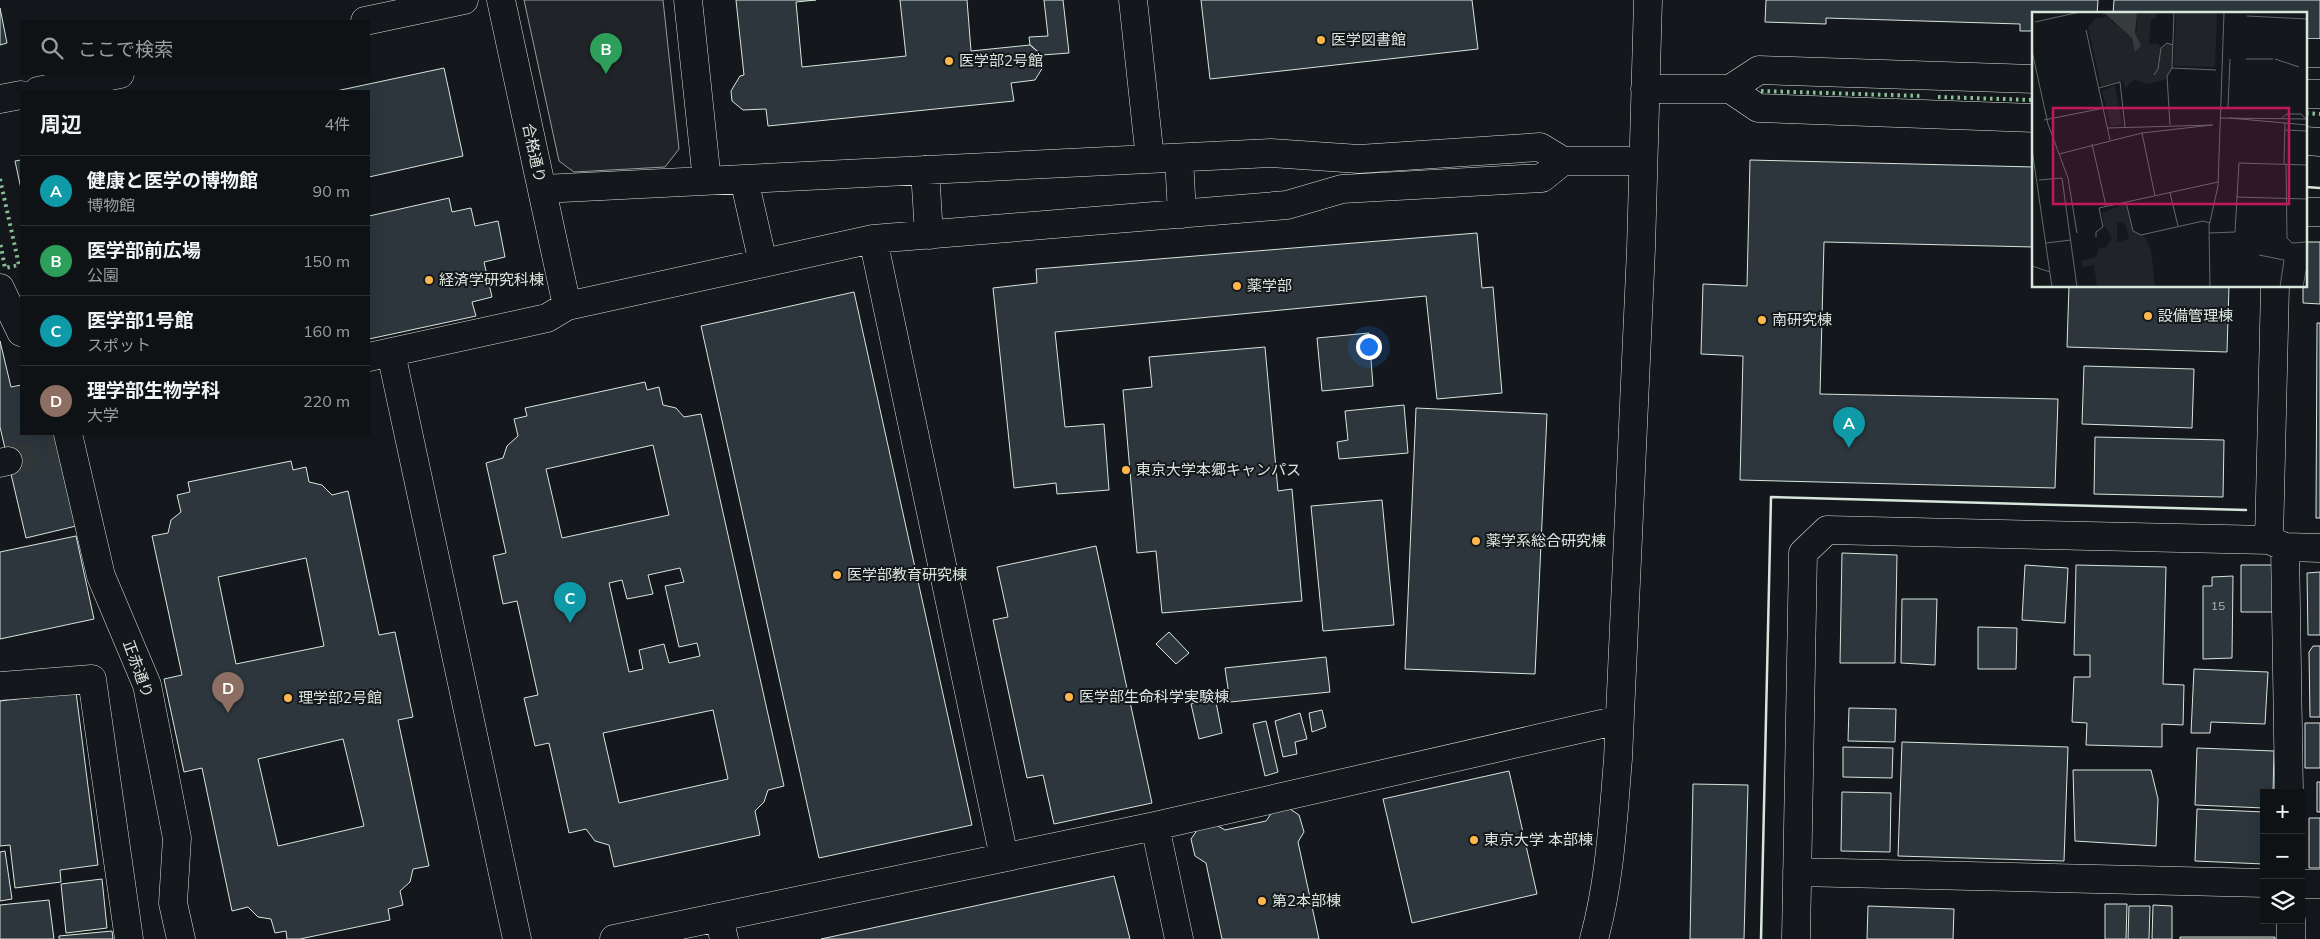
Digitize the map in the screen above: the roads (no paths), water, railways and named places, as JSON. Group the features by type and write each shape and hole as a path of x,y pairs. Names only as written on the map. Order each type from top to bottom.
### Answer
{"street":[{"path":"370,20 464,0"},
{"name":"合格通り","path":"501,0 567,306"},
{"path":"688,0 707,181"},
{"path":"1133,0 1150,159"},
{"path":"1594,939 1602,906 1612,825 1619,720 1640,259 1645,89 1652,0"},
{"path":"1645,89 1730,89 1759,70 2032,79"},
{"path":"43,90 115,75"},
{"path":"1730,89 1758,108 2032,118"},
{"path":"0,99 20,95"},
{"path":"542,189 1271,153 1359,159 1540,147 1563,161 1642,160"},
{"path":"1179,158 1182,214"},
{"path":"517,939 380,355 547,318 567,306 873,240 1287,205 1342,189 1542,178 1563,161"},
{"path":"925,170 929,235"},
{"path":"744,179 763,263"},
{"path":"873,240 1004,857"},
{"path":"0,288 20,330"},
{"path":"2275,288 2277,544 2289,789"},
{"name":"正赤通り","path":"69,440 100,576 147,685 177,838 173,903 181,939"},
{"path":"1796,939 1803,553 1827,530 2277,544 2320,548"},
{"path":"0,686 92,679 129,939"},
{"path":"614,939 722,928 1004,857 1154,826 1619,720"},
{"path":"1154,826 1179,939"},
{"path":"1797,872 2260,884"},
{"path":"2305,884 2320,884"},
{"path":"2291,924 2292,939"}],"tunnel":[{"path":"8,461 59,450"}],"place":[{"name":"医学図書館","path":"1321,40"},
{"name":"医学部2号館","path":"949,61"},
{"name":"医学部前広場","path":"606,74"},
{"name":"経済学研究科棟","path":"429,280"},
{"name":"薬学部","path":"1237,286"},
{"name":"設備管理棟","path":"2148,316"},
{"name":"南研究棟","path":"1762,320"},
{"name":"健康と医学の博物館","path":"1849,448"},
{"name":"東京大学本郷キャンパス","path":"1126,470"},
{"name":"薬学系総合研究棟","path":"1476,541"},
{"name":"医学部教育研究棟","path":"837,575"},
{"name":"医学部1号館","path":"570,623"},
{"name":"医学部生命科学実験棟","path":"1069,697"},
{"name":"理学部2号館","path":"288,698"},
{"name":"理学部生物学科","path":"228,713"},
{"name":"東京大学 本部棟","path":"1474,840"},
{"name":"第2本部棟","path":"1262,901"}]}
